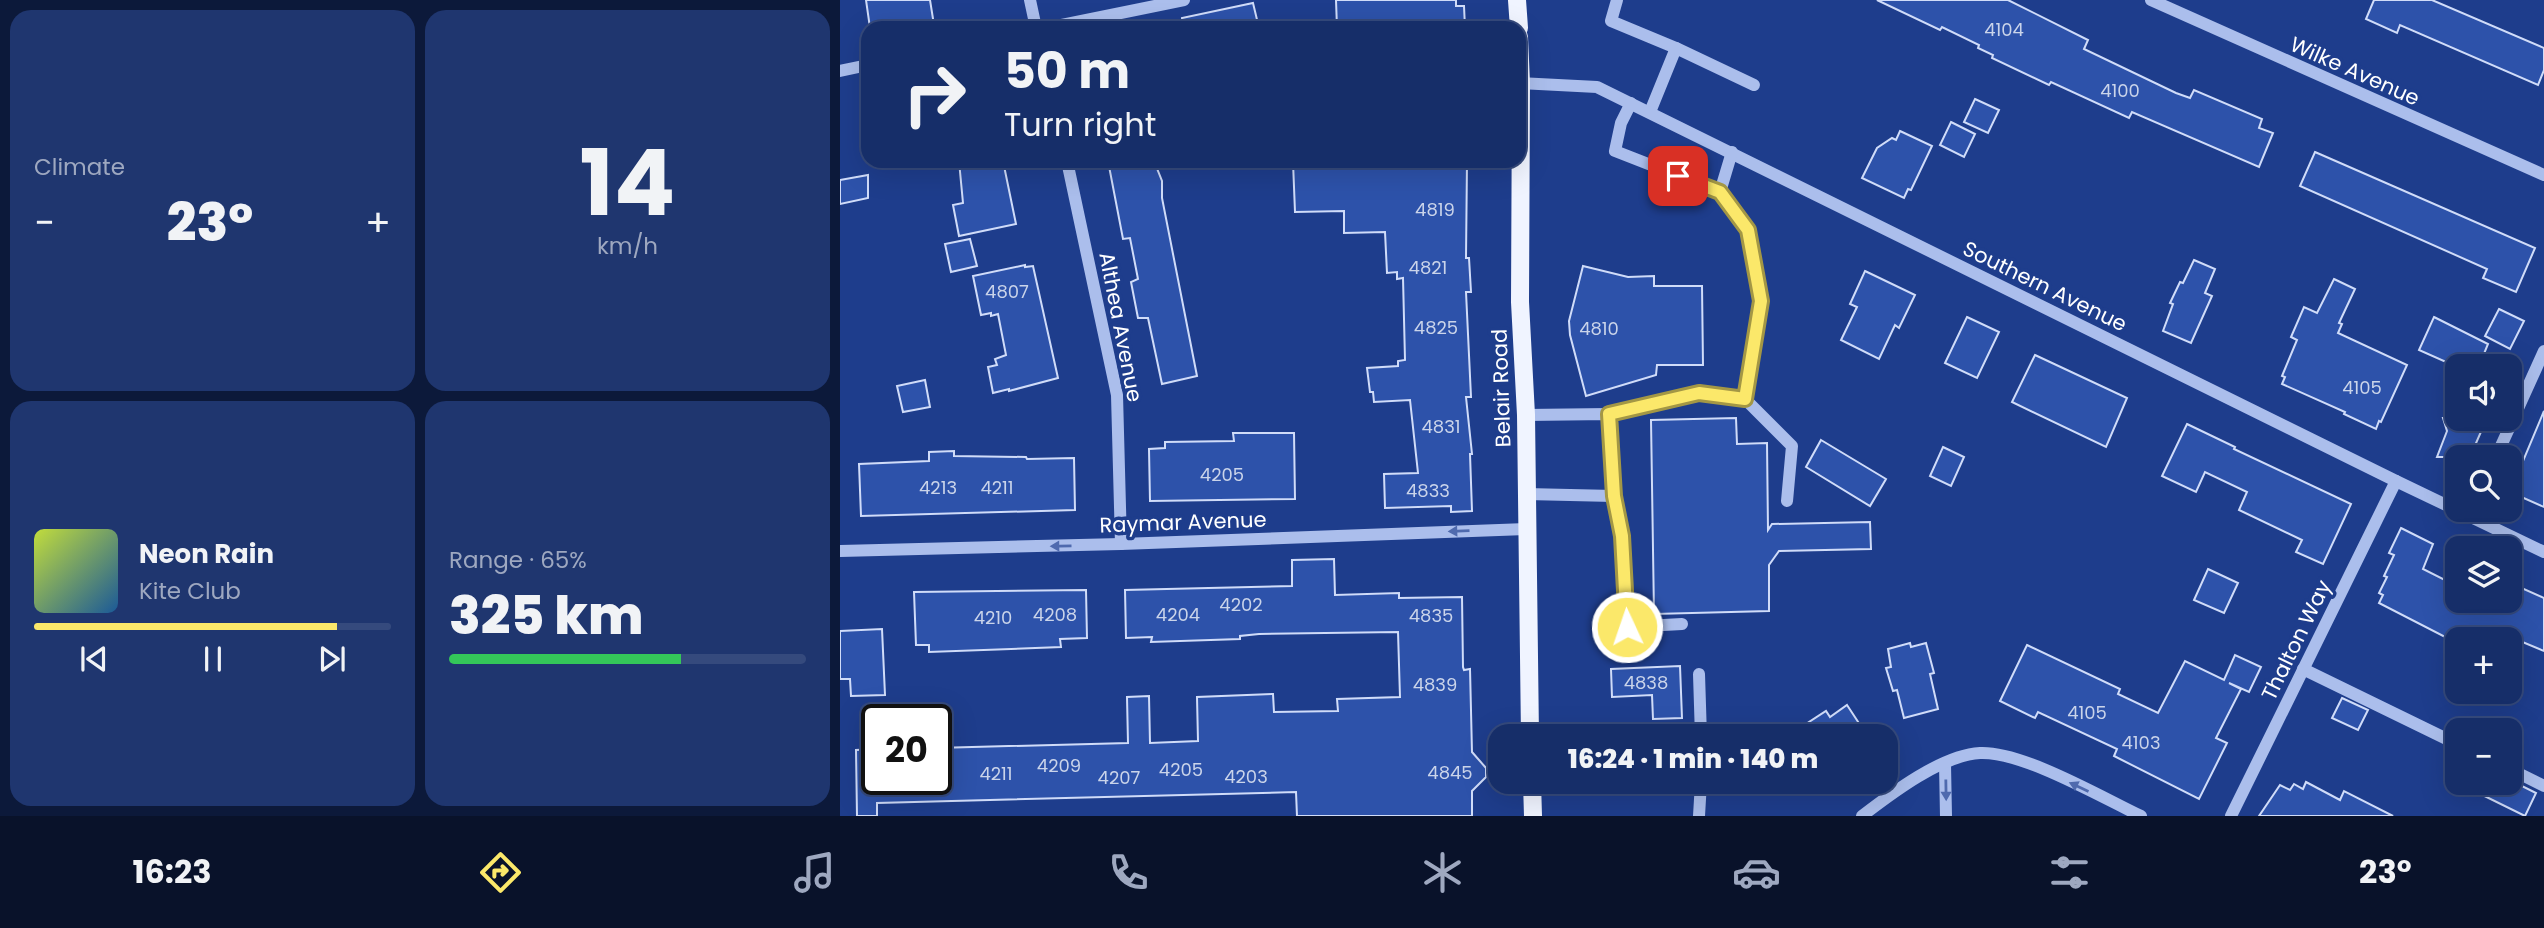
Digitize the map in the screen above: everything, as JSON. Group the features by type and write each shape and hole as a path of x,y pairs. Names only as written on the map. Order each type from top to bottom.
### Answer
{"main road":[{"path":"1517,0 1518,21"},
{"name":"Belair Road","path":"1521,168 1520,302 1526,415 1531,724"},
{"path":"1532,794 1533,816"}],"street":[{"path":"1030,0 1034,21"},
{"path":"1081,21 1184,0"},
{"path":"1617,0 1611,21 1754,85"},
{"name":"Wilke Avenue","path":"2151,0 2544,175"},
{"path":"1650,112 1676,48"},
{"path":"840,71 861,66"},
{"name":"Southern Avenue","path":"1526,83 1597,87 2396,481 2445,501"},
{"path":"1631,103 1621,123 1615,151 1720,192 1748,230 1761,301 1745,399"},
{"path":"1720,192 1732,152"},
{"name":"Althea Avenue","path":"1069,168 1117,395 1121,544"},
{"path":"2501,445 2544,351"},
{"path":"1526,415 1609,414 1699,393 1745,399 1792,446 1787,501"},
{"path":"1609,414 1614,496 1622,536 1627,627 1682,624"},
{"name":"Thalton Way","path":"2231,816 2396,481"},
{"path":"1527,494 1614,496"},
{"name":"Southern Avenue","path":"2489,522 2544,552"},
{"name":"Raymar Avenue","path":"840,551 1528,529"},
{"path":"2303,668 2445,738"},
{"path":"1699,674 1700,724"},
{"path":"1862,816 1920,774 1978,753 2016,758 2141,816"},
{"path":"1945,764 1946,816"},
{"path":"2522,775 2544,786"},
{"path":"1699,816 1700,794"}],"building":[{"path":"866,0 930,0 933,21 869,21"},
{"path":"1336,0 1456,0 1456,6 1464,6 1465,21 1337,21"},
{"path":"1877,0 2008,0 2088,40 2084,49 2176,93 2190,98 2194,90 2262,119 2259,128 2273,133 2259,167 2132,112 2129,118 2051,82 2049,85 1992,58 1993,55 1978,48 1979,45"},
{"path":"2374,0 2432,0 2544,48 2544,70 2538,85 2400,25 2397,33 2366,19"},
{"path":"1253,3 1257,21 1182,21 1182,18"},
{"path":"1975,99 1999,110 1988,133 1964,122"},
{"path":"1951,122 1975,134 1964,157 1940,145"},
{"path":"1900,131 1932,146 1911,190 1908,189 1904,198 1862,178 1877,148 1892,138 1896,140"},
{"path":"2315,152 2535,248 2516,292 2483,278 2487,269 2300,186"},
{"path":"960,168 1004,168 1016,224 959,236 953,205 963,203"},
{"path":"1109,168 1157,168 1162,181 1162,198 1197,376 1162,384 1148,318 1138,318 1131,282 1138,279 1130,238 1123,239"},
{"path":"1293,168 1467,168 1466,258 1469,258 1471,292 1466,292 1471,397 1466,397 1472,454 1472,511 1451,512 1451,506 1385,508 1384,474 1418,473 1410,400 1374,402 1367,368 1398,366 1398,361 1405,360 1403,278 1397,279 1397,272 1387,273 1385,232 1344,233 1344,211 1295,212"},
{"path":"868,175 868,198 840,204 840,180"},
{"path":"970,239 977,266 951,272 945,244"},
{"path":"2194,260 2215,269 2205,293 2212,296 2191,343 2163,331 2173,304 2170,303"},
{"path":"1025,265 1033,266 1058,378 993,393 988,367 997,365 995,359 1006,355 998,314 981,315 973,276"},
{"path":"1583,266 1628,277 1654,276 1654,286 1702,286 1703,365 1657,365 1656,375 1586,396 1570,335 1569,321"},
{"path":"1865,271 1915,295 1899,328 1895,325 1879,359 1841,340 1857,307 1850,304"},
{"path":"2334,279 2355,289 2339,323 2342,324 2338,333 2407,365 2376,429 2282,384 2285,377 2282,376 2297,340 2291,337 2304,307 2317,313"},
{"path":"2499,309 2524,321 2510,349 2485,336"},
{"path":"1967,317 1999,332 1977,378 1945,363"},
{"path":"2434,317 2488,344 2484,354 2445,354 2445,362 2419,350"},
{"path":"2035,355 2127,398 2106,447 2012,402"},
{"path":"925,380 930,407 903,412 897,386"},
{"path":"2544,411 2544,507 2522,497 2522,463"},
{"path":"1736,418 1737,444 1767,443 1768,530 1772,524 1870,522 1871,549 1779,551 1769,565 1769,611 1654,614 1651,420"},
{"path":"2187,424 2351,504 2323,564 2296,552 2302,540 2239,510 2247,492 2205,472 2196,492 2162,476"},
{"path":"2447,431 2481,431 2475,445 2445,445 2445,457 2437,457"},
{"path":"1233,433 1294,433 1295,499 1150,501 1149,449 1165,448 1165,442 1234,441"},
{"path":"1821,440 1886,479 1870,506 1806,467"},
{"path":"1943,447 1964,457 1951,486 1930,476"},
{"path":"954,451 954,456 1074,458 1075,510 861,516 859,464 929,461 929,452"},
{"path":"2401,528 2433,544 2423,569 2445,580 2445,613 2522,613 2522,588 2544,598 2544,651 2522,642 2522,627 2445,627 2445,637 2379,603 2383,595 2379,593 2387,577 2384,576 2394,555 2389,553"},
{"path":"1334,559 1335,595 1399,593 1399,598 1462,597 1463,667 1464,670 1470,669 1472,752 1486,768 1486,777 1472,791 1472,816 1297,816 1296,792 877,803 877,816 857,816 856,750 861,750 861,795 952,795 952,748 1128,743 1127,697 1149,696 1150,743 1198,741 1197,697 1273,694 1274,712 1338,711 1337,699 1400,697 1398,632 1259,634 1240,636 1240,639 1151,642 1152,637 1126,638 1125,590 1292,586 1292,560"},
{"path":"2208,569 2238,583 2224,613 2194,600"},
{"path":"1086,590 1087,638 1060,639 1061,647 929,652 929,645 916,645 914,592"},
{"path":"882,629 885,695 851,696 850,679 840,679 840,631"},
{"path":"1910,643 1911,647 1926,643 1934,673 1930,674 1938,709 1904,718 1897,690 1893,691 1886,668 1891,667 1888,649"},
{"path":"2027,645 2120,689 2118,694 2158,713 2185,661 2224,680 2235,655 2261,667 2249,692 2229,683 2241,689 2216,738 2227,743 2199,799 2114,756 2117,749 2038,712 2035,718 2000,701"},
{"path":"1680,666 1682,718 1653,719 1652,695 1612,697 1611,669"},
{"path":"2342,698 2368,710 2358,730 2332,718"},
{"path":"1847,705 1859,724 1806,724 1826,711 1830,717"},
{"path":"2306,782 2340,800 2344,791 2393,816 2259,816 2280,785 2290,790 2294,784 2303,789"},
{"path":"2522,786 2536,793 2525,816 2482,795 2522,795"}],"route":[{"path":"1627,627 1622,536 1614,496 1609,414 1699,393 1745,399 1761,301 1748,230 1720,192 1678,176"}]}
